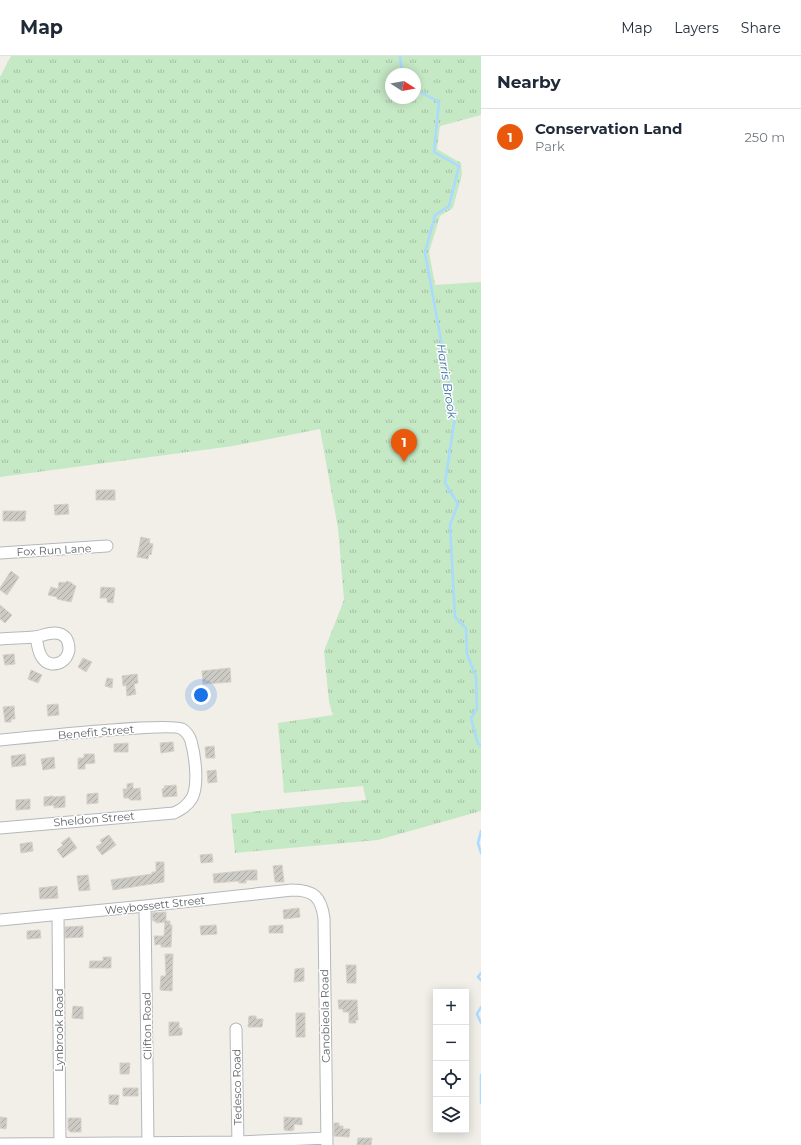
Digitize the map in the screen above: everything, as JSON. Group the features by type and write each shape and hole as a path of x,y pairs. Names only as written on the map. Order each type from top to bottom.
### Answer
{"street":[{"name":"Fox Run Lane","path":"0,553 107,546"},
{"path":"0,639 36,637"},
{"name":"Benefit Street","path":"0,740 83,732 173,727 181,728 191,740 196,780 193,795 187,806"},
{"name":"Sheldon Street","path":"0,828 174,813 187,806"},
{"name":"Weybossett Street","path":"0,920 292,890 304,890 309,892"},
{"name":"Canobieola Road","path":"309,892 314,894 321,904 324,918 327,1142"},
{"name":"Clifton Road","path":"145,906 148,1144"},
{"name":"Lynbrook Road","path":"58,915 60,1144"},
{"name":"Tedesco Road","path":"236,1029 238,1143"},
{"path":"0,1144 327,1142"}],"green space":[{"path":"11,56 481,56 481,115 440,126 437,149 461,163 462,174 453,208 440,216 429,252 435,285 481,282 481,811 378,840 235,853 231,814 366,800 363,786 284,793 278,723 333,715 329,702 324,651 344,600 338,528 320,429 233,446 0,477 0,77"}],"building":[{"path":"96,490 115,490 115,500 96,500"},
{"path":"68,504 69,514 55,515 54,505"},
{"path":"3,511 26,511 25,521 3,521"},
{"path":"141,537 150,539 149,543 153,544 151,555 149,554 148,559 137,557"},
{"path":"11,571 19,577 7,595 0,590 0,588"},
{"path":"66,581 76,586 71,602 57,599 57,597 48,595 51,587 58,589 59,582 66,583"},
{"path":"101,587 115,588 113,603 107,602 107,598 100,598"},
{"path":"0,605 12,615 5,623 0,619"},
{"path":"14,654 15,664 5,665 3,655"},
{"path":"83,658 92,662 86,672 78,667"},
{"path":"230,668 231,682 203,684 202,671"},
{"path":"31,670 42,675 38,683 28,679"},
{"path":"137,674 138,683 134,684 136,694 127,696 126,685 123,686 122,676"},
{"path":"107,678 113,679 112,688 105,686"},
{"path":"58,704 59,715 48,716 47,705"},
{"path":"14,706 15,719 11,719 11,722 5,722 3,707"},
{"path":"173,742 174,751 161,753 160,743"},
{"path":"128,743 128,752 114,752 114,744"},
{"path":"214,746 215,758 206,758 205,747"},
{"path":"25,754 26,765 12,767 11,756"},
{"path":"84,754 94,754 95,763 85,764 85,769 78,769 78,758 84,758"},
{"path":"54,757 55,768 43,770 41,759"},
{"path":"216,770 217,782 208,783 207,771"},
{"path":"133,783 133,789 140,788 141,800 130,800 129,798 124,798 123,789 127,789 127,784"},
{"path":"176,785 177,796 163,797 162,789 165,788 164,786"},
{"path":"98,793 98,803 87,804 87,794"},
{"path":"65,796 65,807 54,808 54,805 44,806 44,797"},
{"path":"30,799 30,809 16,810 16,800"},
{"path":"109,835 116,845 102,855 96,847 102,843 100,840"},
{"path":"69,837 77,848 63,858 57,850 63,845 61,843"},
{"path":"32,842 33,851 21,853 20,844"},
{"path":"212,854 213,862 201,863 200,855"},
{"path":"156,862 164,862 164,882 113,890 111,880 152,874 152,872 156,872"},
{"path":"282,865 284,882 275,882 273,866"},
{"path":"257,870 257,880 246,880 246,883 239,883 239,881 214,883 213,874"},
{"path":"88,875 90,890 79,891 77,876"},
{"path":"57,886 58,898 40,899 39,888"},
{"path":"299,908 300,917 284,919 283,910"},
{"path":"166,912 166,921 170,921 170,925 172,925 171,947 161,947 161,944 155,945 154,936 164,936 165,922 156,923 156,921 153,921 152,913"},
{"path":"216,925 217,934 201,935 200,926"},
{"path":"283,925 283,933 269,933 269,926"},
{"path":"83,926 83,937 65,938 65,927"},
{"path":"40,930 41,938 27,939 27,931"},
{"path":"165,954 173,954 172,991 160,990 161,976 166,976"},
{"path":"103,957 111,957 111,968 89,968 90,961 103,961"},
{"path":"346,965 356,965 356,983 347,983"},
{"path":"304,968 304,981 294,982 295,969"},
{"path":"338,1000 357,1000 358,1020 355,1020 356,1023 349,1023 349,1012 343,1012 343,1009 339,1009"},
{"path":"73,1006 83,1007 83,1019 72,1018"},
{"path":"296,1013 305,1013 305,1037 296,1037"},
{"path":"249,1016 256,1016 256,1019 263,1019 262,1027 248,1027"},
{"path":"169,1022 179,1022 179,1028 182,1028 182,1035 169,1036"},
{"path":"120,1063 130,1063 129,1074 120,1074"},
{"path":"123,1088 138,1088 138,1096 123,1096"},
{"path":"109,1095 119,1095 118,1105 109,1104"},
{"path":"0,1117 7,1118 6,1129 0,1128"},
{"path":"284,1117 302,1118 302,1125 294,1124 294,1130 292,1131 284,1130"},
{"path":"68,1118 81,1118 81,1132 70,1132 68,1130"},
{"path":"334,1123 339,1123 339,1126 343,1126 343,1129 350,1129 349,1137 334,1136"},
{"path":"358,1138 372,1138 371,1145 357,1145"}],"waterway":[{"name":"Harris Brook","path":"400,56 401,68"},
{"name":"Harris Brook","path":"421,92 439,102 434,152 459,166 449,206 435,215 425,253 455,417 445,483 458,504 450,525 455,617 466,628 467,654 476,677 477,709 471,718 478,744 481,745"},
{"name":"Harris Brook","path":"481,831 478,843 481,853"},
{"name":"Harris Brook","path":"481,973 478,977 481,980"},
{"name":"Harris Brook","path":"481,1007 477,1014 481,1023"},
{"name":"Harris Brook","path":"481,1075 481,1103"}],"place":[{"name":"Conservation Land","path":"404,462"}]}
